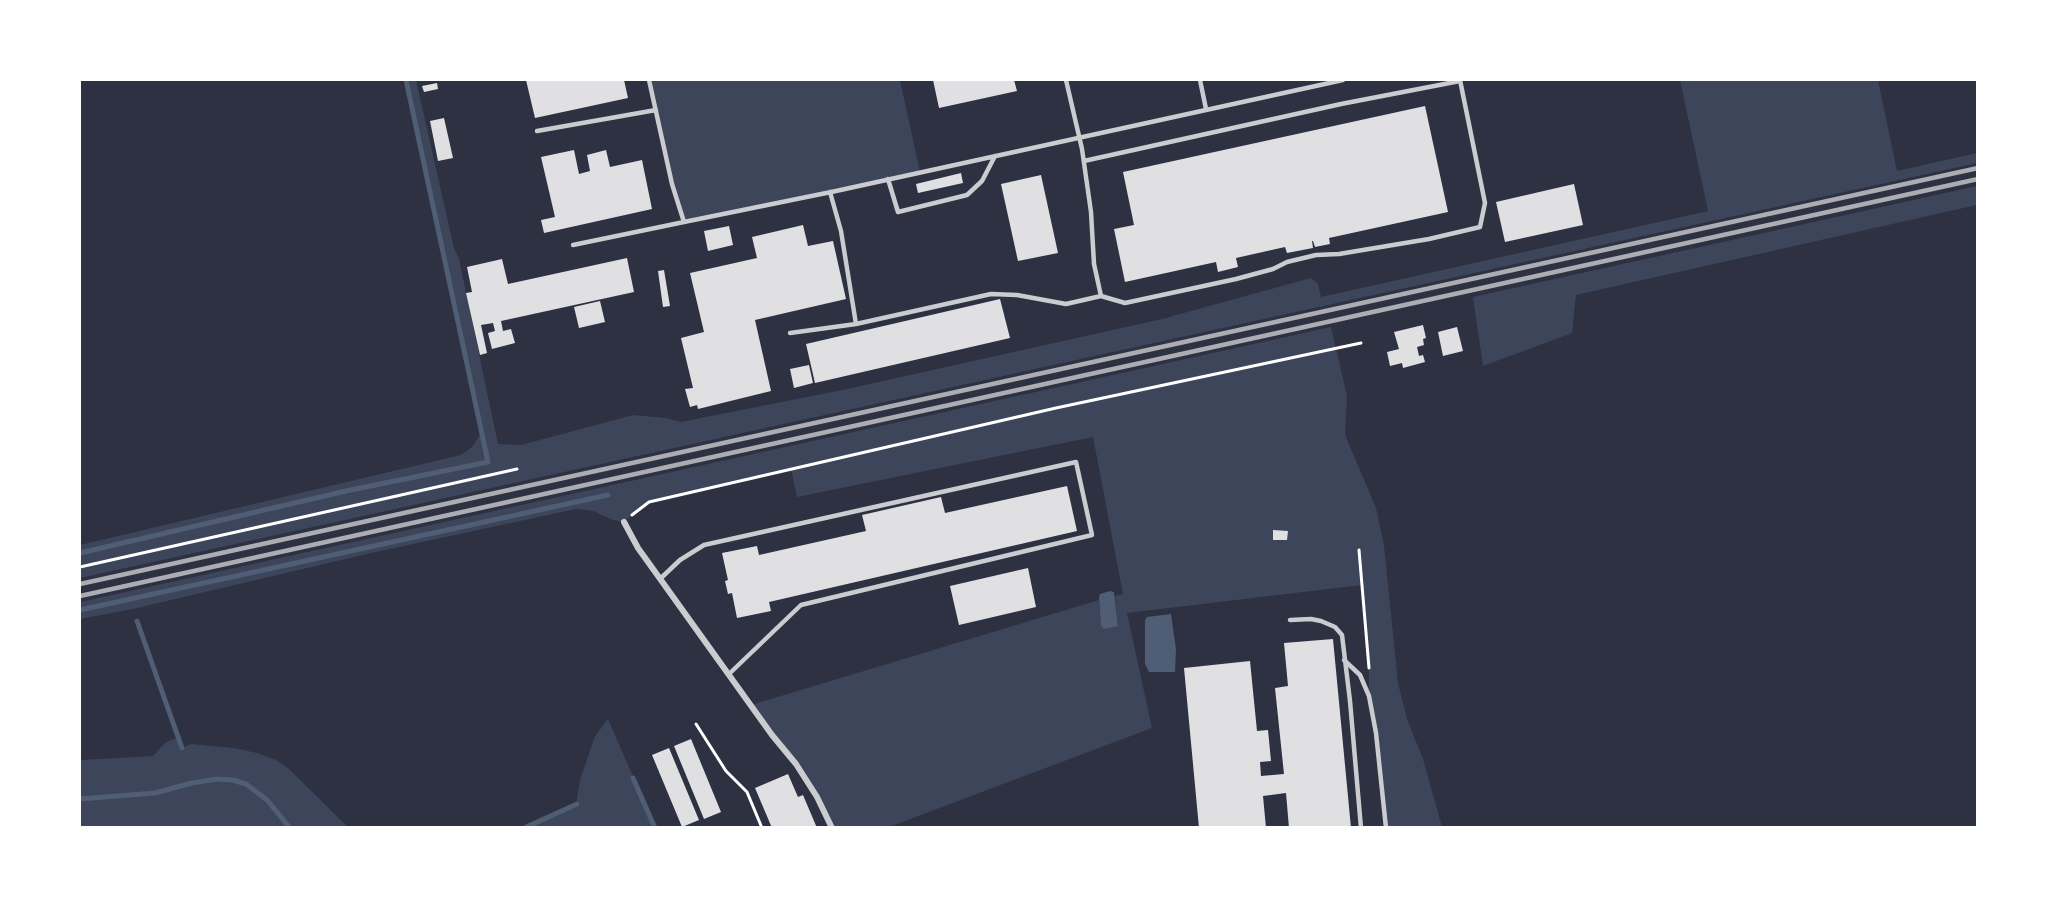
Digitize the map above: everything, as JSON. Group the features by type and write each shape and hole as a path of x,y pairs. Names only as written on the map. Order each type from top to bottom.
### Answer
{"street":[{"path":"624,522 638,548 807,780 832,828"}],"lane":[{"path":"649,80 672,184 684,222"},
{"path":"1066,80 1084,160 1091,212 1094,264 1101,296"},
{"path":"1200,80 1206,109"},
{"path":"573,245 830,192 1342,80"},
{"path":"790,333 856,324 991,294 1017,295 1066,304 1101,296 1125,303 1236,279 1316,255 1339,254 1429,239 1480,227 1485,203 1460,80 1084,160"},
{"path":"537,131 656,110"},
{"path":"888,179 898,212 908,210 967,195 982,181 994,156"},
{"path":"830,192 841,231 856,324"},
{"path":"660,579 685,556 704,545 1076,462 1092,535 801,604 729,674"},
{"path":"1290,620 1311,619 1335,627 1342,635 1361,828"},
{"path":"1344,660 1360,675 1369,696 1376,733 1386,828"}],"path":[{"path":"624,522 649,502 1067,406 1361,343"},
{"path":"80,567 517,470"},
{"path":"1359,550 1369,671"},
{"path":"696,724 726,771 747,792 762,828"}],"shaded area":[{"path":"406,80 416,80 454,248 459,259 498,444 521,445 633,415 681,422 847,389 1162,319 1311,278 1318,284 1321,297 1708,211 1680,80 1878,80 1897,171 1977,153 1977,163 80,578 80,545 461,455 472,447 482,432"},
{"path":"649,80 900,80 920,172 684,222 672,184"},
{"path":"1977,186 1977,205 1576,295 1572,333 1483,366 1473,297"},
{"path":"1331,327 1347,396 1345,435 1376,508 1384,545 1398,683 1407,719 1423,759 1442,827 1386,827 1369,696 1362,585 1127,613 1152,728 889,827 832,827 817,797 751,705 1099,600 1101,626 1118,626 1115,596 1123,594 1093,437 797,497 791,469 649,502 624,522 593,511 576,509 80,619 80,602"},
{"path":"1114,592 1118,626 1104,629 1101,626 1099,597 1100,594"},
{"path":"1171,614 1176,649 1175,672 1149,672 1145,664 1145,620 1147,617"},
{"path":"608,719 655,827 524,827 576,804 580,780 595,736"},
{"path":"178,737 182,748 191,744 234,748 276,760 289,769 348,827 80,827 80,760 153,756 165,743"}],"building":[{"path":"526,80 624,80 628,98 535,118"},
{"path":"933,80 1014,80 1017,91 939,108"},
{"path":"437,83 438,89 424,92 422,86"},
{"path":"1425,106 1448,212 1329,238 1330,244 1315,247 1312,241 1313,248 1287,253 1285,247 1236,258 1238,267 1218,272 1216,262 1125,282 1114,229 1134,225 1123,172"},
{"path":"444,118 453,158 438,161 430,121"},
{"path":"574,150 579,174 590,171 587,155 606,150 610,167 642,160 652,209 544,233 541,220 555,217 541,157"},
{"path":"961,173 963,183 918,193 916,184"},
{"path":"1041,175 1058,253 1018,261 1001,184"},
{"path":"1574,184 1583,225 1505,242 1496,202"},
{"path":"803,225 808,246 833,241 846,299 755,320 771,391 698,409 697,405 690,407 685,389 693,388 681,338 704,332 690,273 757,258 752,237"},
{"path":"729,226 733,245 708,251 704,231"},
{"path":"627,258 634,292 501,321 503,331 511,329 515,343 492,349 488,333 495,331 493,323 481,325 487,353 480,355 466,293 472,292 467,267 502,259 508,284"},
{"path":"664,270 670,306 663,307 658,271"},
{"path":"1000,299 1010,338 815,383 806,344"},
{"path":"600,301 605,322 579,328 574,307"},
{"path":"1423,325 1426,338 1423,339 1424,345 1417,347 1419,356 1423,355 1425,362 1403,368 1402,363 1390,366 1387,352 1399,349 1394,332"},
{"path":"1457,327 1463,351 1443,356 1438,332"},
{"path":"809,365 813,383 794,388 790,369"},
{"path":"1067,486 1077,531 769,602 771,611 737,618 732,593 728,594 725,581 728,580 722,553 757,546 759,555 866,531 862,515 941,497 945,513"},
{"path":"1273,530 1288,531 1287,540 1273,540"},
{"path":"1028,568 1036,607 959,625 950,586"},
{"path":"1333,639 1351,828 1289,828 1286,793 1263,796 1266,828 1199,828 1184,668 1250,661 1257,731 1268,730 1271,761 1260,762 1261,776 1284,774 1275,688 1288,686 1284,643"},
{"path":"691,739 721,812 704,819 674,746"},
{"path":"669,748 699,820 682,827 652,755"},
{"path":"788,774 798,797 803,795 817,828 772,828 755,788"}],"waterway":[{"path":"80,553 346,491 488,462 406,80"},
{"path":"80,610 608,495"},
{"path":"137,621 182,748"},
{"path":"633,778 655,828"},
{"path":"80,799 155,793 192,783 217,779 233,780 246,784 267,800 290,828"},
{"path":"524,828 577,804"}],"railway":[{"path":"80,584 1978,168"},
{"path":"80,596 1978,179"}]}
